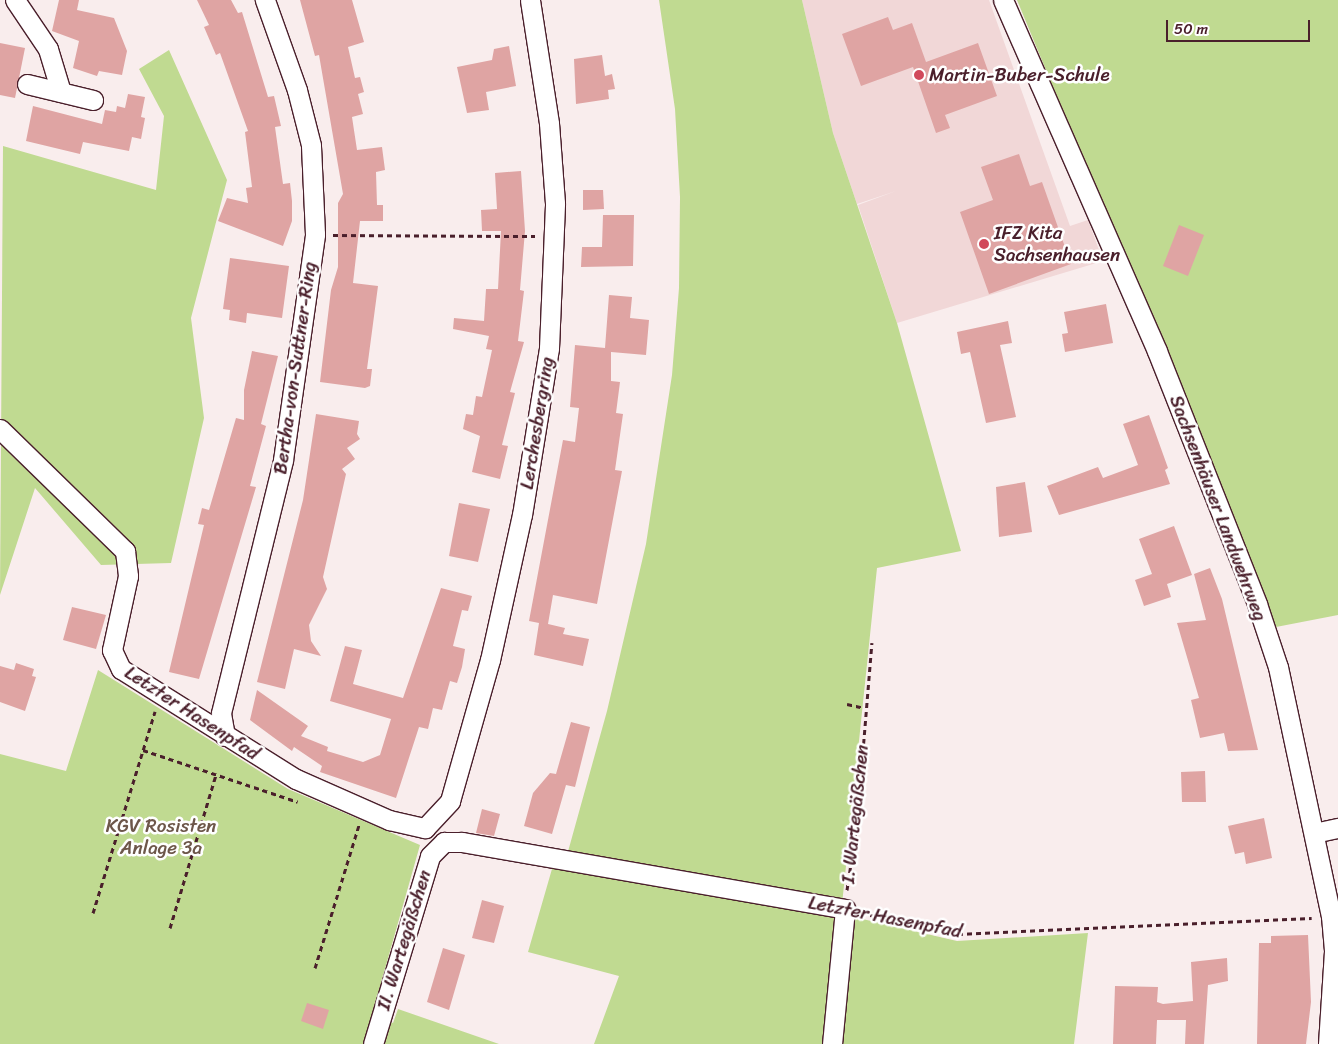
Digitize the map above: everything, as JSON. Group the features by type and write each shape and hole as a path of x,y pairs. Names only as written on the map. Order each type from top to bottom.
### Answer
{"street":[{"path":"15,0 48,49 61,92"},
{"name":"Bertha-von-Suttner-Ring","path":"225,736 221,713 283,460 315,234 311,145 298,90 265,0"},
{"name":"Lerchesbergring","path":"425,828 450,801 508,590 549,348 555,235 549,123 530,0"},
{"name":"Sachsenhäuser Landwehrweg","path":"1003,0 1157,351 1257,604 1278,667 1314,833 1336,952 1328,1044"},
{"path":"27,84 93,100"},
{"name":"Letzter Hasenpfad","path":"0,429 126,551 128,576 112,656 121,669 225,736 296,778 389,820 425,828"},
{"path":"1314,833 1338,828"},
{"name":"Letzter Hasenpfad","path":"444,842 462,842 844,909"},
{"name":"II. Wartegäßchen","path":"373,1044 430,856 444,842"},
{"name":"I. Wartegäßchen","path":"832,1044 844,909"}],"path":[{"path":"315,234 555,235"},
{"name":"I. Wartegäßchen","path":"844,909 857,824 864,708 872,643"},
{"path":"93,913 142,750 161,694"},
{"path":"847,704 864,708"},
{"path":"142,750 305,805"},
{"path":"170,928 216,775"},
{"path":"315,968 359,823 350,820"},
{"name":"Letzter Hasenpfad","path":"844,909 958,934 1330,916"}],"shaded area":[{"path":"802,0 989,0 1070,226 1088,220 1103,261 897,323 858,205 896,191 857,204 833,133"}],"green space":[{"path":"659,0 802,0 833,133 897,323 961,551 877,568 841,914 957,941 1088,933 1074,1044 594,1044 619,976 528,952 554,862 564,866 607,711 646,544 672,375 679,288 680,197 675,109"},
{"path":"1017,0 1338,0 1338,615 1276,627"},
{"path":"169,50 227,180 191,318 204,418 171,563 101,565 35,488 0,595 3,146 156,190 164,116 139,69"},
{"name":"KGV Rosisten Anlage 3a","path":"98,670 288,789 420,845 372,1015 393,1023 398,1009 499,1044 0,1044 0,754 66,771"}],"building":[{"path":"59,0 79,0 77,10 114,18 127,51 122,75 99,71 97,76 73,68 79,41 52,31"},
{"path":"197,0 231,0 238,13 242,12 268,97 274,96 281,126 275,127 283,184 290,183 292,201 292,221 283,246 218,221 227,198 248,203 246,188 252,187 245,132 248,131 220,53 216,55 204,27 209,25"},
{"path":"300,0 352,0 364,42 348,47 355,78 360,77 364,92 358,94 363,114 352,117 357,150 382,147 385,170 376,172 377,205 383,205 383,221 360,221 353,283 378,286 367,369 372,369 370,386 365,388 320,382 331,290 338,267 338,203 343,194 319,55 315,56"},
{"path":"888,17 893,30 912,23 926,62 978,43 997,96 945,115 950,128 936,133 913,67 861,86 842,34"},
{"path":"0,43 25,48 15,98 0,95"},
{"path":"509,46 516,86 486,92 489,110 467,113 457,67 492,60 494,49"},
{"path":"602,55 605,76 612,74 615,89 608,90 609,99 576,104 574,59"},
{"path":"128,94 145,97 141,117 145,118 141,139 132,137 129,151 83,142 80,154 26,141 33,106 102,124 105,110 116,112 117,106 125,108"},
{"path":"1019,154 1030,186 1042,182 1071,264 989,294 960,212 993,200 981,167"},
{"path":"521,171 525,231 520,290 524,291 518,341 524,342 510,392 515,393 502,445 508,446 500,479 472,472 480,436 463,429 466,414 473,415 476,396 482,397 492,350 486,349 489,336 453,329 454,318 484,321 486,289 498,289 501,231 482,231 481,210 497,209 495,173"},
{"path":"583,190 603,190 604,209 583,210"},
{"path":"603,215 634,215 633,266 581,267 582,247 602,247"},
{"path":"1179,225 1204,235 1188,276 1163,266"},
{"path":"230,258 289,266 282,318 247,313 246,323 229,320 230,310 223,309"},
{"path":"609,295 632,297 630,318 649,320 646,355 611,352 611,381 620,382 616,413 623,414 615,470 622,471 597,604 553,595 548,624 565,628 563,634 589,639 583,666 534,655 539,623 529,621 563,440 575,442 579,408 570,407 575,345 605,348"},
{"path":"1106,304 1113,343 1065,352 1062,334 1068,333 1064,312"},
{"path":"1008,321 1012,343 1000,345 1016,417 986,423 970,352 961,354 957,332"},
{"path":"252,351 278,356 261,424 266,426 250,486 256,487 199,679 169,672 204,525 198,524 202,508 209,510 236,418 244,420 244,390"},
{"path":"316,414 359,421 357,434 360,439 347,448 355,459 342,469 346,474 323,577 327,589 309,625 311,641 321,656 294,649 285,689 257,682 303,500"},
{"path":"1149,415 1168,468 1165,470 1170,484 1059,515 1047,486 1098,467 1103,478 1138,465 1123,424"},
{"path":"1025,482 1032,532 999,537 996,487"},
{"path":"459,503 490,509 478,562 449,556"},
{"path":"1174,526 1192,575 1167,584 1171,597 1144,606 1135,580 1152,574 1139,539"},
{"path":"1210,568 1222,599 1258,750 1228,751 1224,733 1200,738 1191,700 1199,698 1177,623 1206,620 1194,574"},
{"path":"441,588 472,596 468,611 462,610 453,646 465,649 462,667 457,683 450,681 442,710 433,708 428,729 419,727 396,798 320,772 322,766 294,747 292,751 250,720 257,690 308,726 301,736 328,747 327,751 363,762 380,755 391,719 330,701 345,646 362,650 353,684 403,698"},
{"path":"72,607 106,615 96,649 63,640"},
{"path":"16,663 34,669 32,676 36,677 25,711 0,702 0,666 14,670"},
{"path":"571,722 590,727 575,787 566,785 552,834 524,826 533,793 550,773 556,774"},
{"path":"1205,771 1206,802 1182,802 1181,772"},
{"path":"482,809 500,814 494,836 476,833"},
{"path":"1264,818 1272,858 1246,864 1244,852 1235,854 1228,826"},
{"path":"482,900 504,906 494,943 472,938"},
{"path":"1308,935 1311,1002 1306,1044 1257,1044 1259,943 1271,943 1271,936"},
{"path":"443,948 465,955 449,1010 427,1002"},
{"path":"1227,958 1228,981 1208,985 1204,1044 1185,1044 1186,1020 1157,1020 1156,1044 1113,1044 1115,986 1158,987 1157,1002 1163,1004 1193,1001 1191,962"},
{"path":"307,1003 329,1010 323,1029 301,1021"}],"place":[{"name":"Martin-Buber-Schule","path":"919,75"},
{"name":"IFZ Kita Sachsenhausen","path":"984,244"}]}
